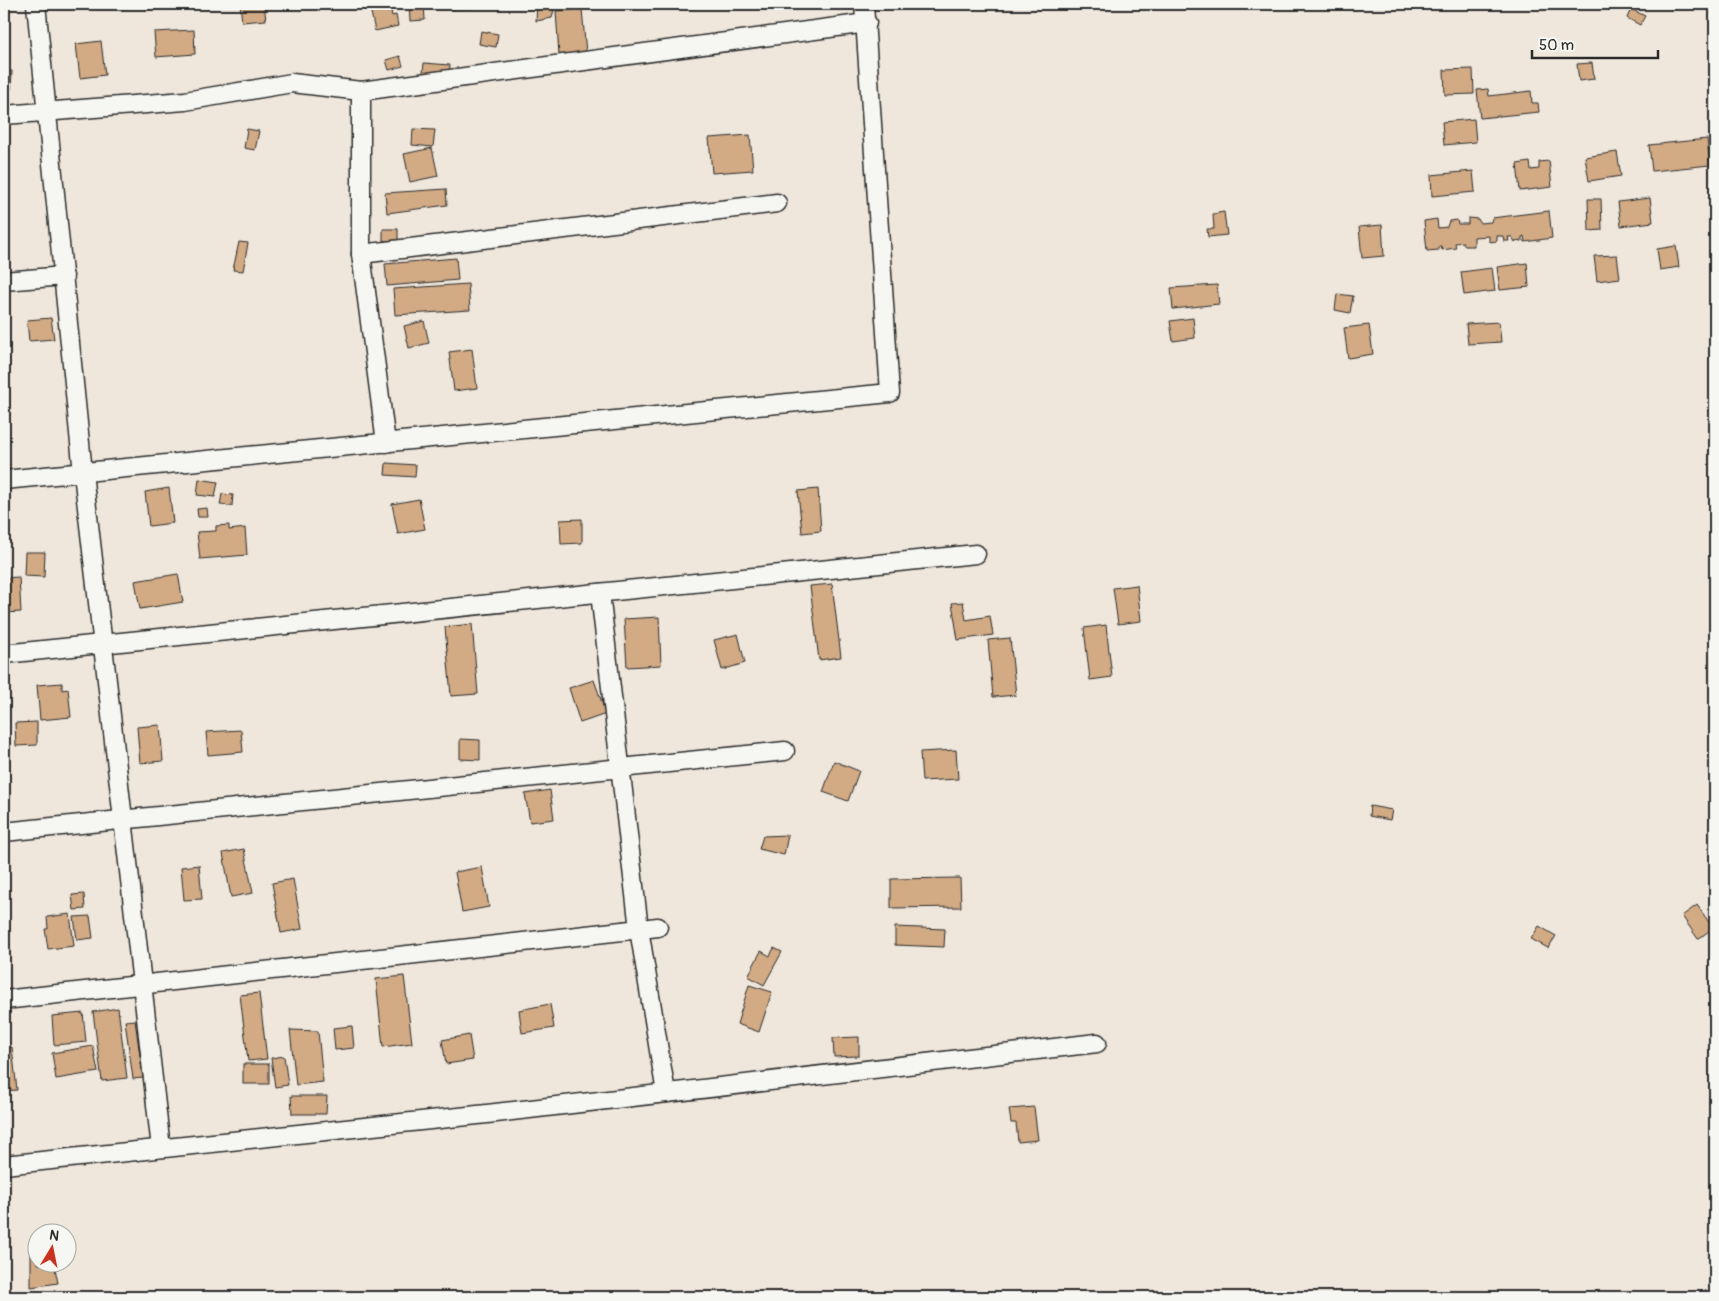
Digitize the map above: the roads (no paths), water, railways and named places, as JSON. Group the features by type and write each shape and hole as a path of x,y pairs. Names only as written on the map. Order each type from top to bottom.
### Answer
{"street":[{"path":"36,4 83,472 161,1148"},
{"path":"4,480 890,393 867,23 864,4"},
{"path":"4,115 185,101 292,83 361,91 867,23"},
{"path":"361,91 361,254 386,443"},
{"path":"361,254 777,203"},
{"path":"4,281 64,276"},
{"path":"4,654 976,554"},
{"path":"600,593 639,929 666,1093"},
{"path":"4,832 785,751"},
{"path":"4,1000 658,927"},
{"path":"4,1165 1097,1044"}]}
